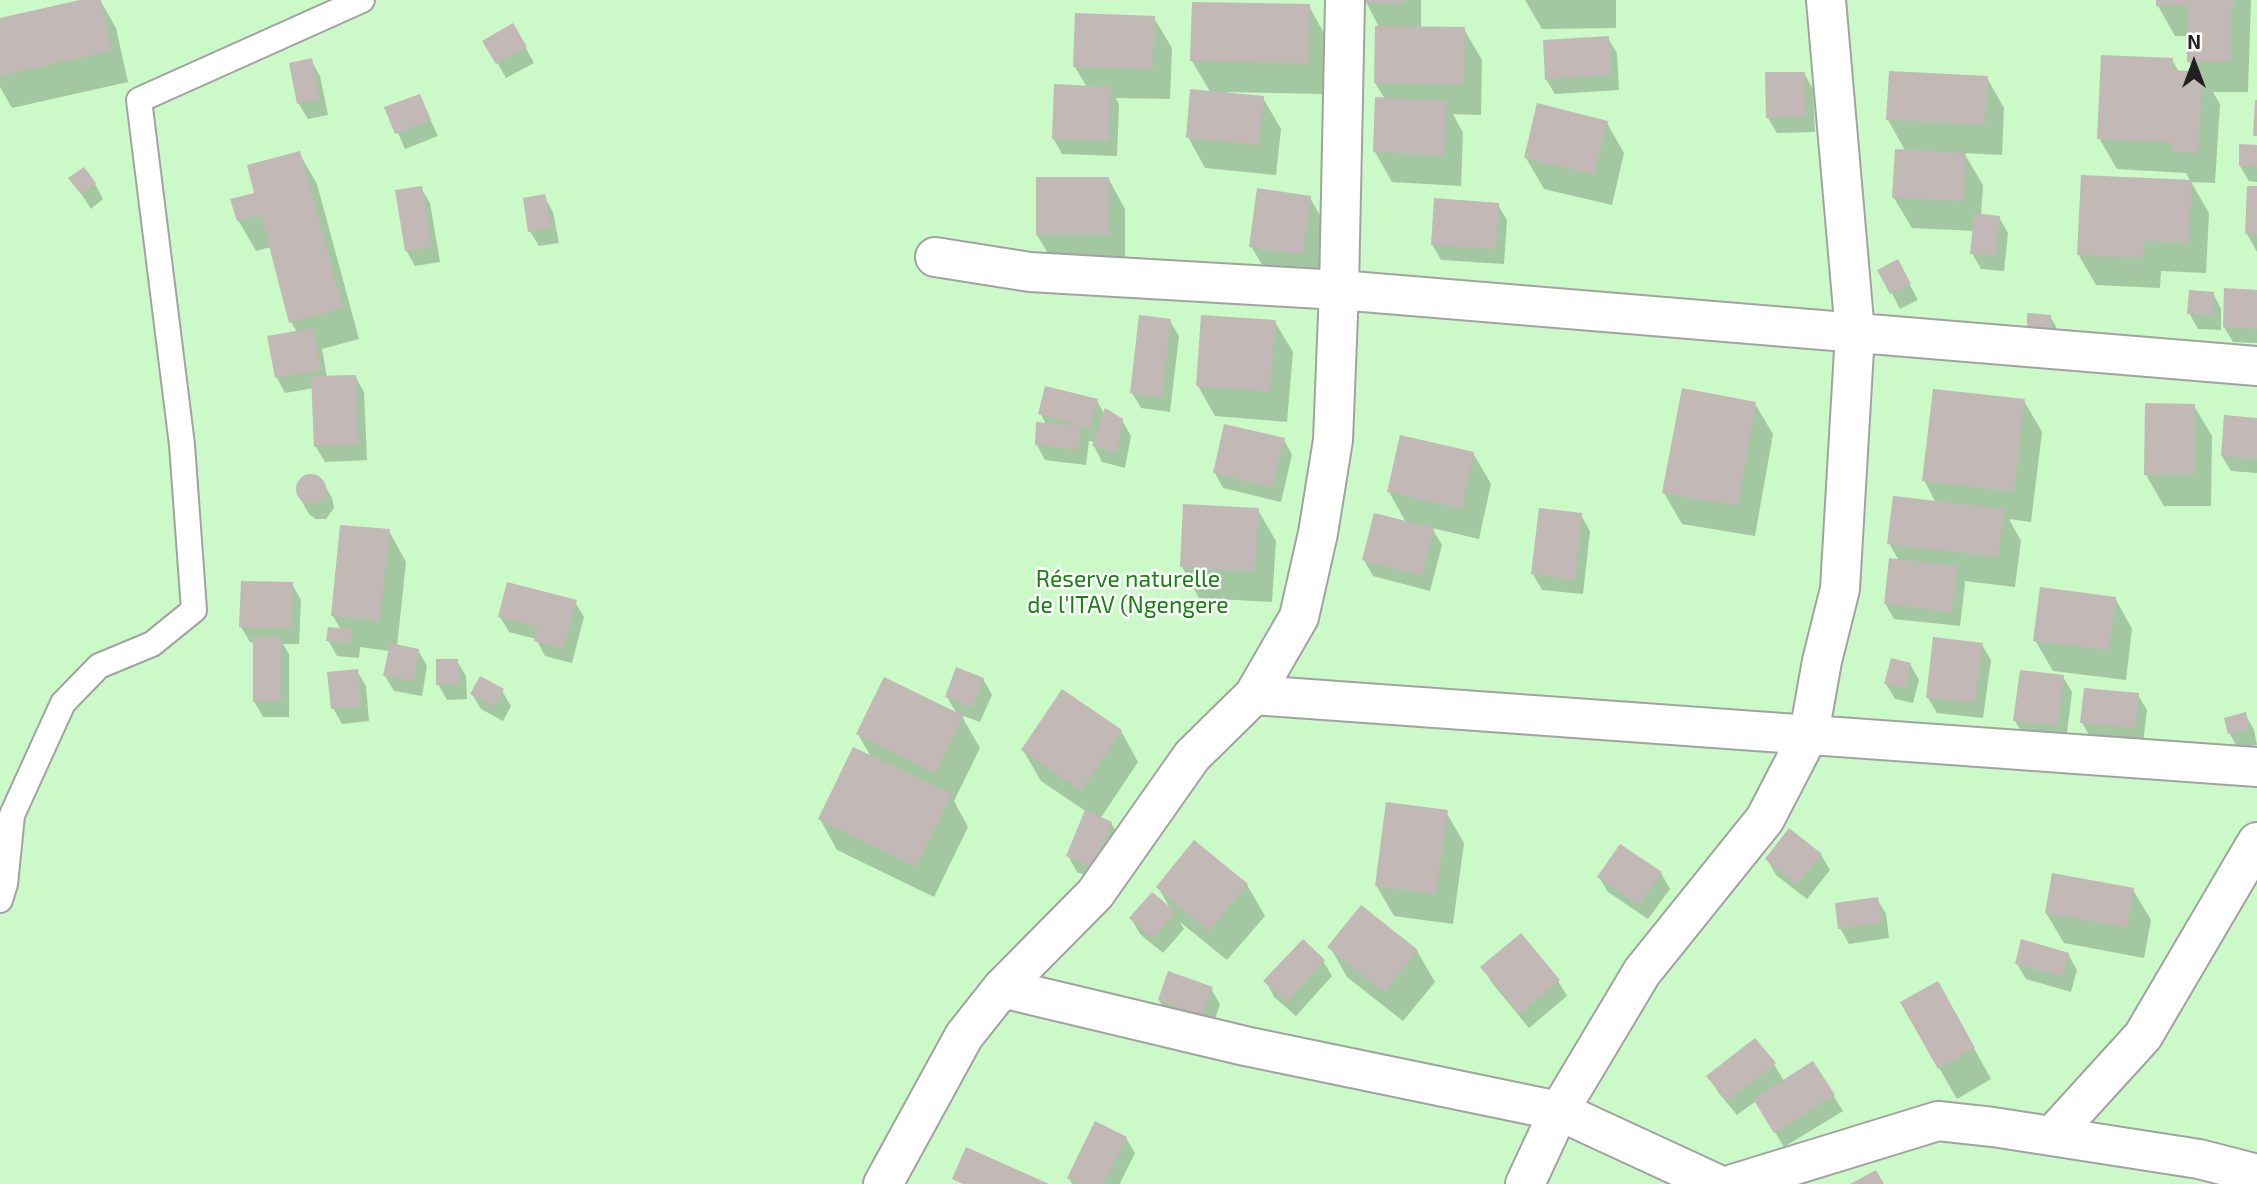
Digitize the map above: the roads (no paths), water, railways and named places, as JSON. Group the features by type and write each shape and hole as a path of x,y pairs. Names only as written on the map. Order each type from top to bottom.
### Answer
{"street":[{"path":"883,1184 964,1036 1002,988 1095,894 1192,756 1254,695 1299,617 1318,533 1333,440 1345,0"},
{"path":"1525,1184 1559,1111 1642,972 1765,819 1809,734 1822,661 1840,589 1855,333 1826,0"},
{"path":"935,257 1030,272 1339,290 2257,366"},
{"path":"1254,695 2257,767"},
{"path":"2052,1136 2143,1036 2257,842"},
{"path":"1002,988 1245,1046 1559,1111 1717,1184"},
{"path":"1733,1184 1938,1121 2199,1159 2257,1174"}],"lane":[{"path":"0,900 5,884 12,815 63,703 99,666 152,644 194,610 182,444 139,100 362,0"}],"park label":[{"name":"Réserve naturelle de l'ITAV (Ngengere","path":"1128,592"}]}
